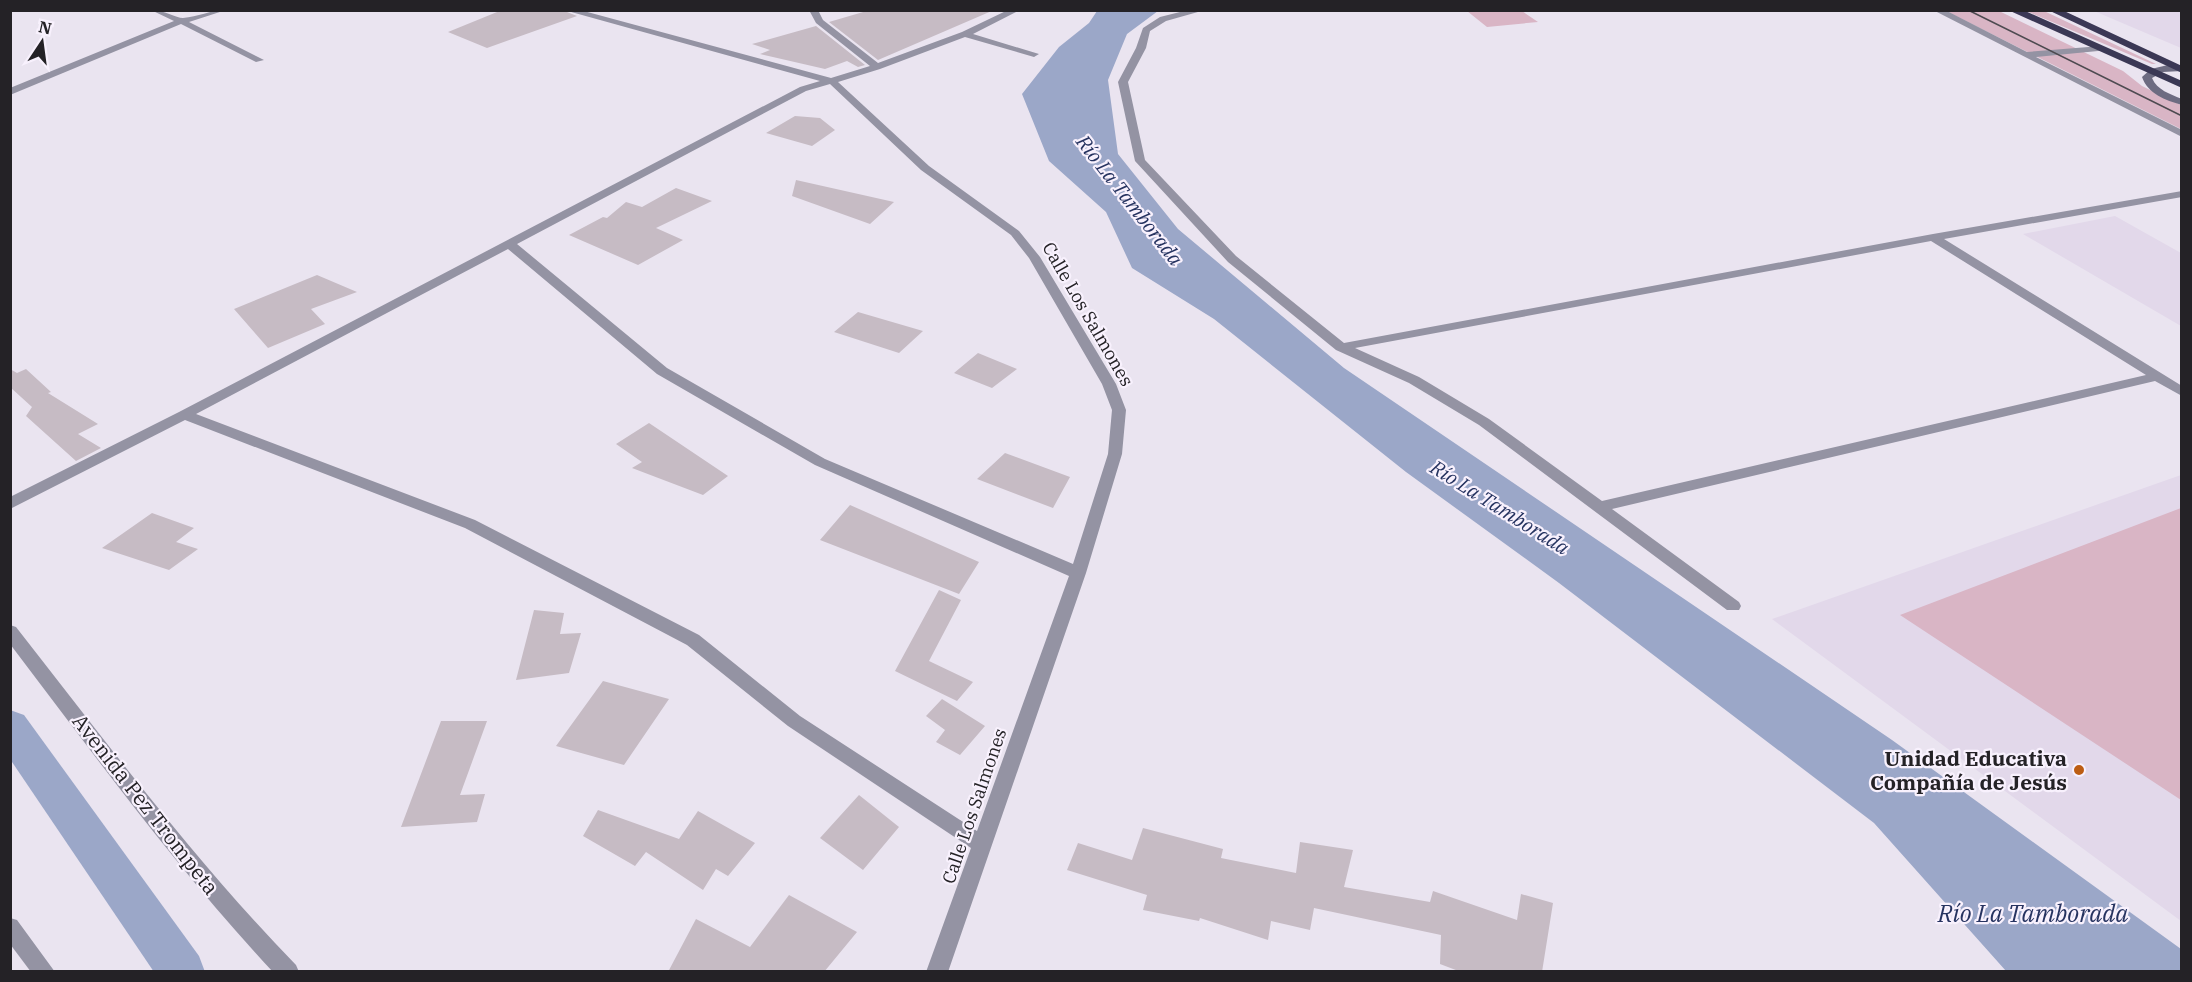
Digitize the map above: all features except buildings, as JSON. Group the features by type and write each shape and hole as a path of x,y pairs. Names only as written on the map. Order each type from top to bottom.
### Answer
{"highway":[{"path":"2013,10 2098,48 2150,77 2181,85"},
{"path":"2054,10 2181,67"}],"street":[{"path":"154,10 259,60"},
{"path":"10,92 181,21 222,10"},
{"name":"Calle Los Salmones","path":"568,10 832,81 925,168 1015,233 1034,257 1109,384 1119,410 1115,454 1078,573 937,972"},
{"path":"813,10 819,21 876,67"},
{"path":"10,504 804,89 876,67 965,34 1016,10"},
{"path":"1201,10 1163,19 1146,30 1141,48 1123,82 1140,161 1232,259 1341,347 1414,381 1484,422 1733,606"},
{"path":"1937,10 2181,134"},
{"path":"965,34 1034,54"},
{"path":"2025,56 2098,48"},
{"path":"2181,67 2150,77 2155,90 2181,102"},
{"path":"1341,347 1933,237 2181,194"},
{"path":"1933,237 2181,392"},
{"path":"508,243 662,371 820,462 1078,573"},
{"path":"1599,507 2156,377"},
{"path":"184,415 470,524 693,640 794,721 981,844"},
{"name":"Avenida Pez Trompeta","path":"10,631 172,844 258,942 288,972"},
{"path":"10,927 44,972"}],"shaded area":[{"path":"1467,11 1522,11 1538,22 1487,27"},
{"path":"1946,11 1999,11 2123,71 2142,86 2181,105 2181,129"},
{"path":"2026,11 2044,11 2156,64 2152,64"},
{"path":"2094,11 2181,11 2181,48"},
{"path":"2115,216 2181,253 2181,326 2023,234"},
{"name":"Unidad Educativa Compañía de Jesús","path":"2181,475 2181,921 1772,619"},
{"path":"2181,508 2181,800 1900,615"}],"water":[{"name":"Río La Tamborada","path":"1097,11 1158,11 1127,34 1108,80 1118,154 1178,229 1344,368 1892,740 2181,949 2181,971 2006,971 1874,823 1559,583 1406,472 1214,319 1132,268 1106,212 1049,161 1022,94 1059,47 1089,23"}],"waterway":[{"path":"10,726 182,972"}],"tram line":[{"path":"1968,10 2182,116"}],"place":[{"name":"Unidad Educativa Compañía de Jesús","path":"2079,770"}]}
